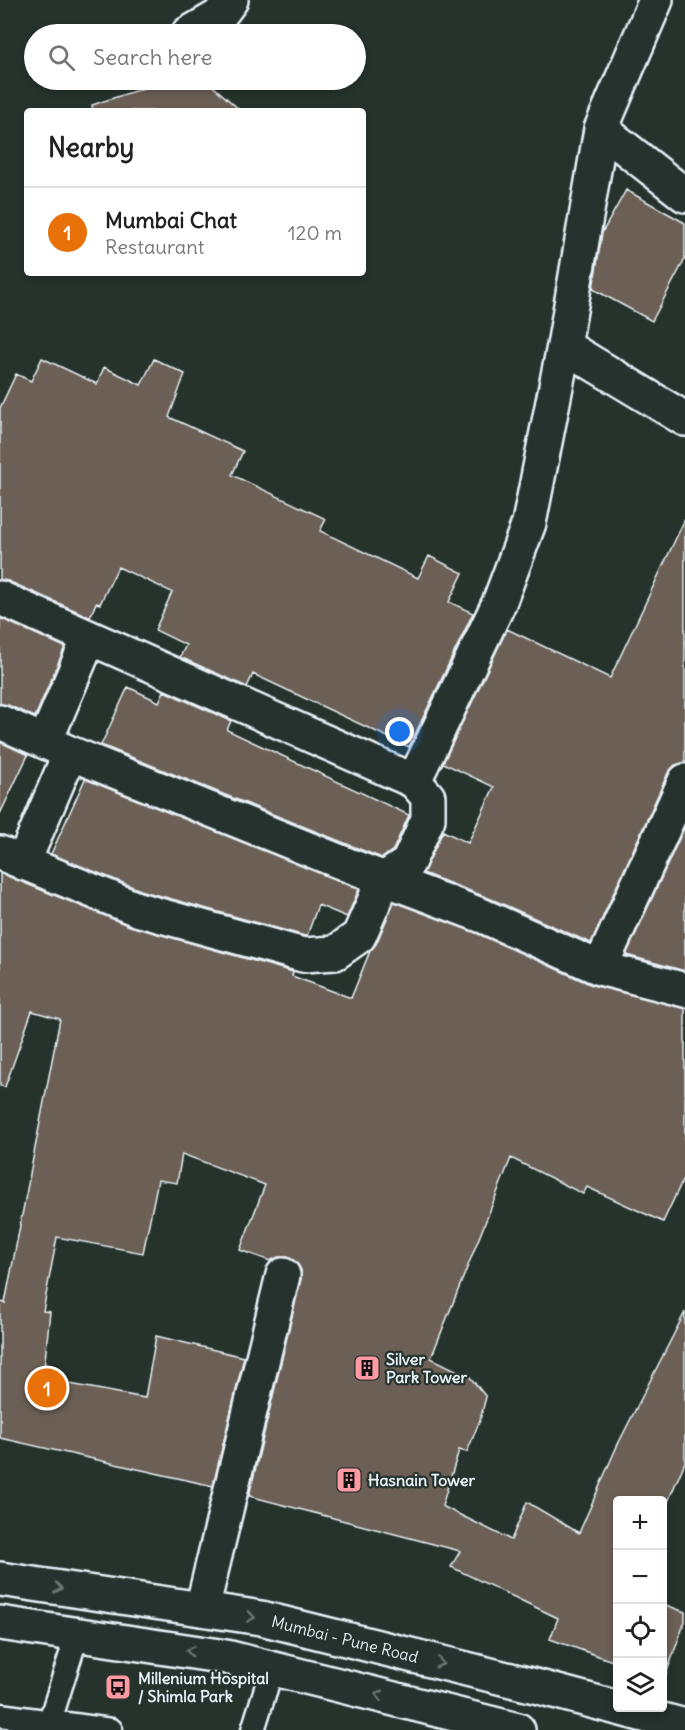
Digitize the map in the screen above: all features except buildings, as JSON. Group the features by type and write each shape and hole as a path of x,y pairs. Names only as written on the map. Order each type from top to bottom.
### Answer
{"street":[{"path":"205,24 219,16 231,0"},
{"path":"414,781 499,603 529,524 564,346 602,129 656,0"},
{"path":"602,129 685,195"},
{"path":"564,346 685,419"},
{"path":"0,598 414,781 428,797 428,819 408,863 384,879 359,936 335,953 303,955 137,909 11,858 57,748 89,638"},
{"path":"0,722 57,748 384,879 483,916 600,968 685,990"},
{"path":"600,968 685,781"},
{"path":"202,1609 283,1275"},
{"name":"Mumbai - Pune Road","path":"0,1579 261,1618 685,1726"},
{"path":"0,1623 226,1657 449,1722 518,1730"}],"lane":[{"path":"48,1725 77,1635"},
{"path":"253,1730 272,1669"},
{"path":"0,1715 48,1725 111,1730"}],"place":[{"name":"Silver Park Tower","path":"367,1368"},
{"name":"Mumbai Chat","path":"47,1388"},
{"name":"Hasnain Tower","path":"349,1480"},
{"name":"Millenium Hospital / Shimla Park","path":"118,1687"}]}
